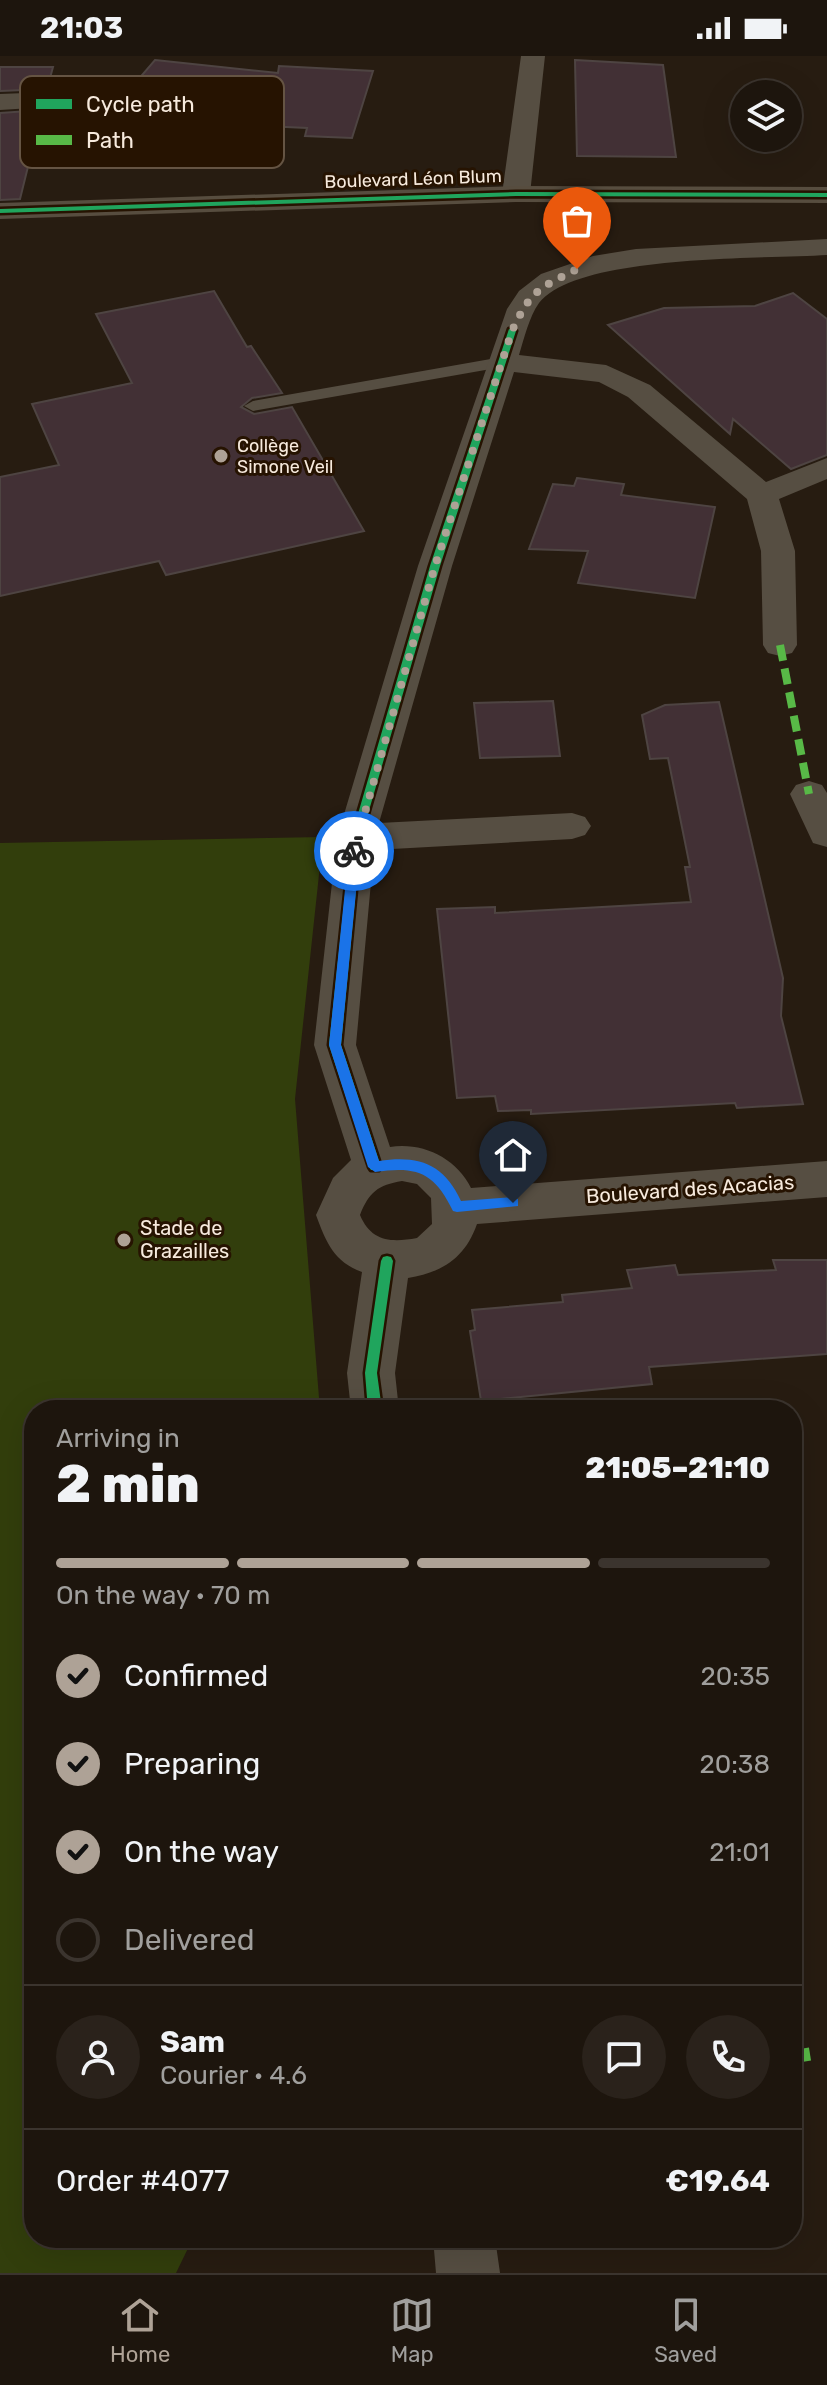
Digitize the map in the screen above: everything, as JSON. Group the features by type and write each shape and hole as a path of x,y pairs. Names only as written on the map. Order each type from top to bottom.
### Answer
{"street":[{"path":"516,194 533,56"},
{"path":"0,102 20,101"},
{"name":"Boulevard Léon Blum","path":"0,211 516,194 827,195"},
{"path":"375,1167 335,1045 356,838 435,566 512,331 527,298 577,269 636,257 827,247"},
{"path":"502,362 606,374 639,391 762,495 778,551 780,645"},
{"path":"762,495 827,468"},
{"path":"809,794 827,834"},
{"path":"356,838 572,826"},
{"path":"402,1163 431,1171 447,1184 457,1207 454,1230 433,1252 387,1261 372,1257 351,1244 338,1215 350,1183 375,1167 402,1163"},
{"name":"Boulevard des Acacias","path":"457,1207 827,1179"},
{"path":"374,1400 371,1373 387,1261"},
{"path":"465,2248 468,2273"}],"lane":[{"path":"253,406 502,362"}],"green space":[{"path":"323,837 295,1099 319,1400 24,1400 24,2248 188,2248 176,2273 0,2273 0,843"}],"building":[{"path":"155,60 278,73 279,66 373,71 352,138 305,136 307,128 284,127 284,76 141,76"},
{"path":"575,60 663,65 676,157 577,156"},
{"path":"0,67 53,67 51,76 20,76 20,90 0,91"},
{"path":"20,112 20,168 28,168 20,199 0,200 0,113"},
{"path":"214,291 247,347 251,346 282,393 252,398 241,407 254,414 292,407 364,531 166,575 159,561 0,596 0,477 59,465 32,404 132,383 96,314"},
{"path":"793,293 827,319 827,455 791,469 733,419 730,434 608,325 664,308 755,306"},
{"path":"577,478 624,484 621,495 715,507 695,598 578,583 588,551 529,549 553,484 574,486"},
{"path":"553,701 560,756 480,758 474,703"},
{"path":"719,702 783,978 781,1016 803,1104 737,1108 735,1103 531,1114 531,1110 498,1111 495,1096 457,1098 437,909 495,907 495,913 691,902 685,867 690,867 668,758 650,759 642,715 665,705"},
{"path":"773,1260 827,1260 827,1354 649,1367 652,1384 481,1400 470,1331 475,1330 472,1310 563,1302 562,1295 632,1288 627,1270 675,1265 678,1275 776,1270"}],"marked path":[{"path":"780,645 809,794"},
{"path":"802,2055 810,2054"}],"cycle path":[{"path":"0,211 516,194 827,195"},
{"path":"375,1167 335,1045 356,838 435,566 512,331"},
{"path":"374,1400 371,1373 387,1261"}],"way so far":[{"path":"354,851 435,566 512,331 527,298 577,269"}],"place":[{"name":"Collège Simone Veil","path":"221,456"},
{"name":"Stade de Grazailles","path":"124,1240"}],"route":[{"path":"354,851 335,1045 375,1167 402,1163 431,1171 447,1184 457,1207 513,1203"}]}
